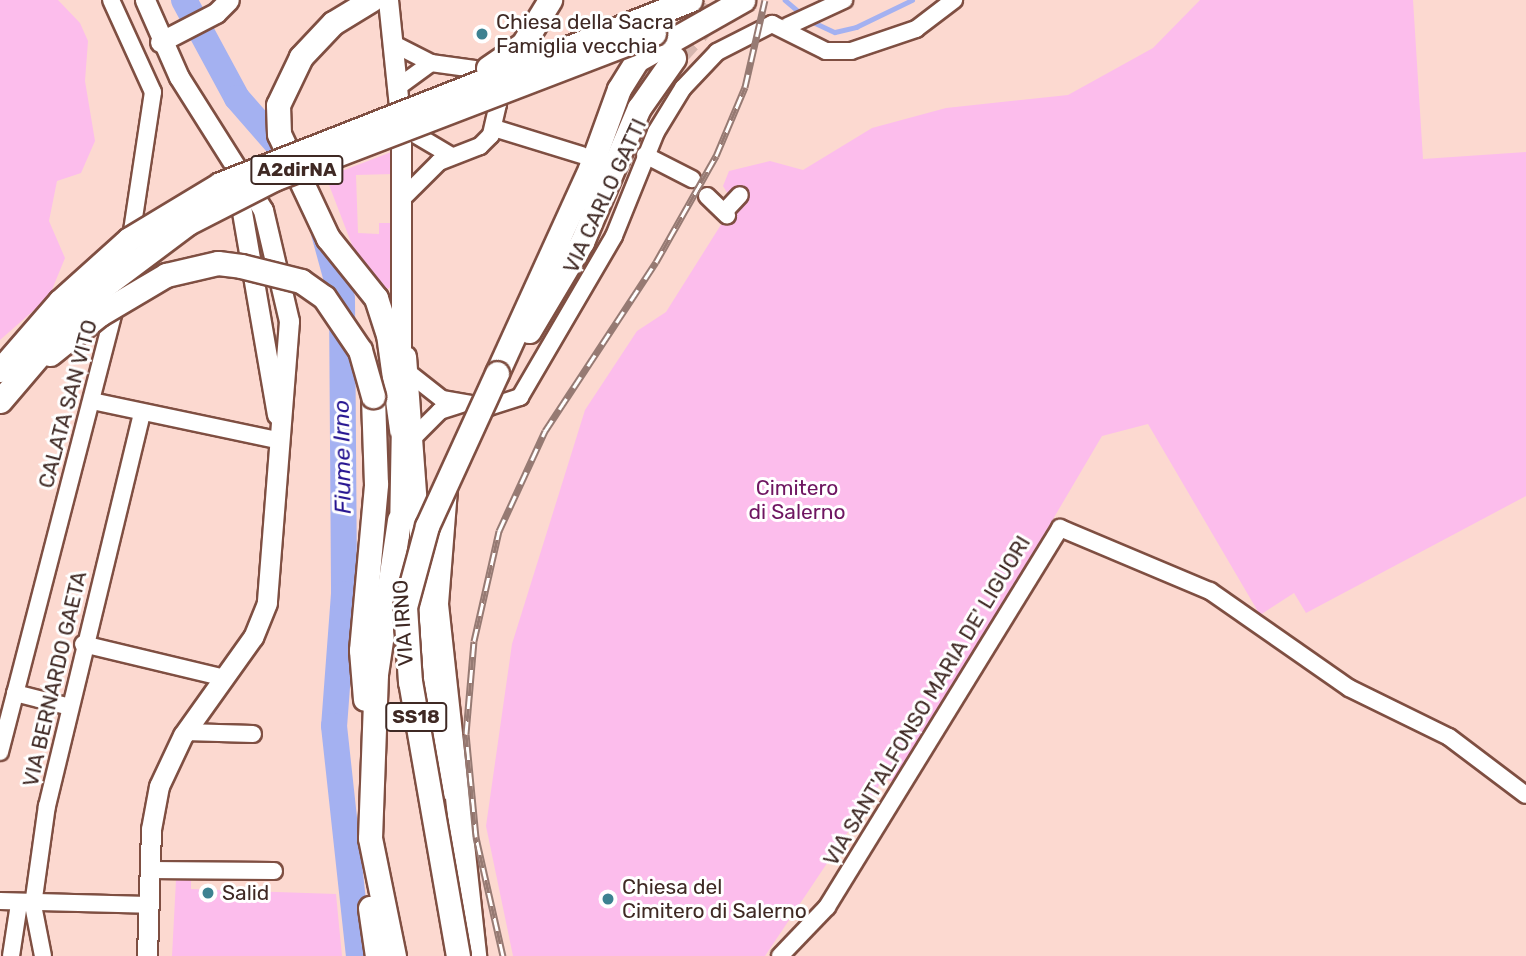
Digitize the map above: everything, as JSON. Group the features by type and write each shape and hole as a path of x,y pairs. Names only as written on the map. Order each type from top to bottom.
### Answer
{"highway":[{"path":"371,0 341,17 301,57 284,86 278,118 284,155 312,211 376,298 407,433"},
{"path":"262,163 290,142 507,58 536,29 550,0"},
{"name":"A2dirNA","path":"3,386 60,301 129,239 262,163 690,0"},
{"name":"A2dirNA","path":"3,386 88,298 188,223 274,179 662,45 743,0"},
{"path":"497,373 619,89 638,60 662,45"},
{"path":"497,373 540,316 582,242 639,108 662,45"},
{"path":"3,386 138,290 186,268 218,263 272,271 324,297 360,350 373,396 376,484 360,667 371,727"},
{"name":"SS18","path":"458,956 405,634 412,571 445,482 497,373"},
{"path":"445,482 436,604 452,787 466,878 474,956"},
{"path":"377,956 370,838 371,727 399,520"},
{"path":"370,838 394,956"}],"main road":[{"path":"145,0 160,42 263,210 285,285 287,377 267,603 253,637 185,732 159,786 149,870 147,956"},
{"name":"VIA IRNO","path":"387,0 401,126 401,324 407,433 429,671 466,878 484,956"},
{"path":"160,42 222,7"},
{"name":"VIA IRNO","path":"401,324 409,373 399,520 402,669 449,956"}],"street":[{"name":"CALATA SAN VITO","path":"0,752 92,401 146,156 153,92 143,65 111,0"},
{"name":"VIA CARLO GATTI","path":"463,403 508,404 532,382 614,236 645,155 683,88 711,57 772,24 802,20 844,0"},
{"path":"802,20 826,51 851,51 916,29 954,0"},
{"path":"394,44 431,63 462,64 487,78 498,104 494,128 480,146 450,155 401,200"},
{"path":"398,88 431,63"},
{"path":"401,126 450,155"},
{"path":"494,128 586,162"},
{"path":"645,155 692,179"},
{"path":"707,196 726,214 740,195"},
{"path":"409,373 432,395 463,403"},
{"path":"92,401 281,441"},
{"path":"407,433 440,411 463,403"},
{"name":"VIA BERNARDO GAETA","path":"43,956 26,905 83,644 142,413"},
{"name":"VIA SANT'ALFONSO MARIA DE' LIGUORI","path":"780,956 827,907 1060,528 1210,591 1349,688 1449,737 1526,795"},
{"path":"83,644 225,678"},
{"path":"15,693 70,706"},
{"path":"185,732 253,734"},
{"path":"149,870 274,871"},
{"path":"0,901 26,905 148,905"},
{"path":"11,956 26,905"}],"green space":[{"path":"0,0 58,0 80,23 88,41 85,81 95,141 81,173 57,181 49,221 65,258 49,297 0,340"},
{"name":"Cimitero di Salerno","path":"1200,0 1413,0 1423,159 1526,152 1526,496 1306,613 1294,593 1260,615 1148,424 1102,436 897,784 884,778 765,956 513,956 486,826 512,644 585,410 637,331 666,312 734,204 723,186 729,171 770,161 803,170 872,128 946,108 1068,95 1153,48"},
{"path":"394,151 393,174 356,175 358,233 379,234 379,223 393,223 393,285 384,292 357,258 326,177"},
{"path":"176,880 191,880 191,889 336,894 342,956 172,956"}],"waterway":[{"name":"Fiume Irno","path":"184,0 237,98 286,154"},
{"path":"785,0 804,16"},
{"path":"811,21 835,32 856,27 912,0"},
{"name":"Fiume Irno","path":"324,233 342,299 344,594 334,726 359,956"}],"tunnel":[{"path":"674,58 703,26 710,0"}],"railway":[{"path":"503,956 476,837 466,734 474,641 499,531 545,431 656,262 716,156 745,87 765,0"}],"place":[{"name":"Chiesa della Sacra Famiglia vecchia","path":"482,34"},
{"name":"Salid","path":"208,893"},
{"name":"Chiesa del Cimitero di Salerno","path":"608,899"}]}
